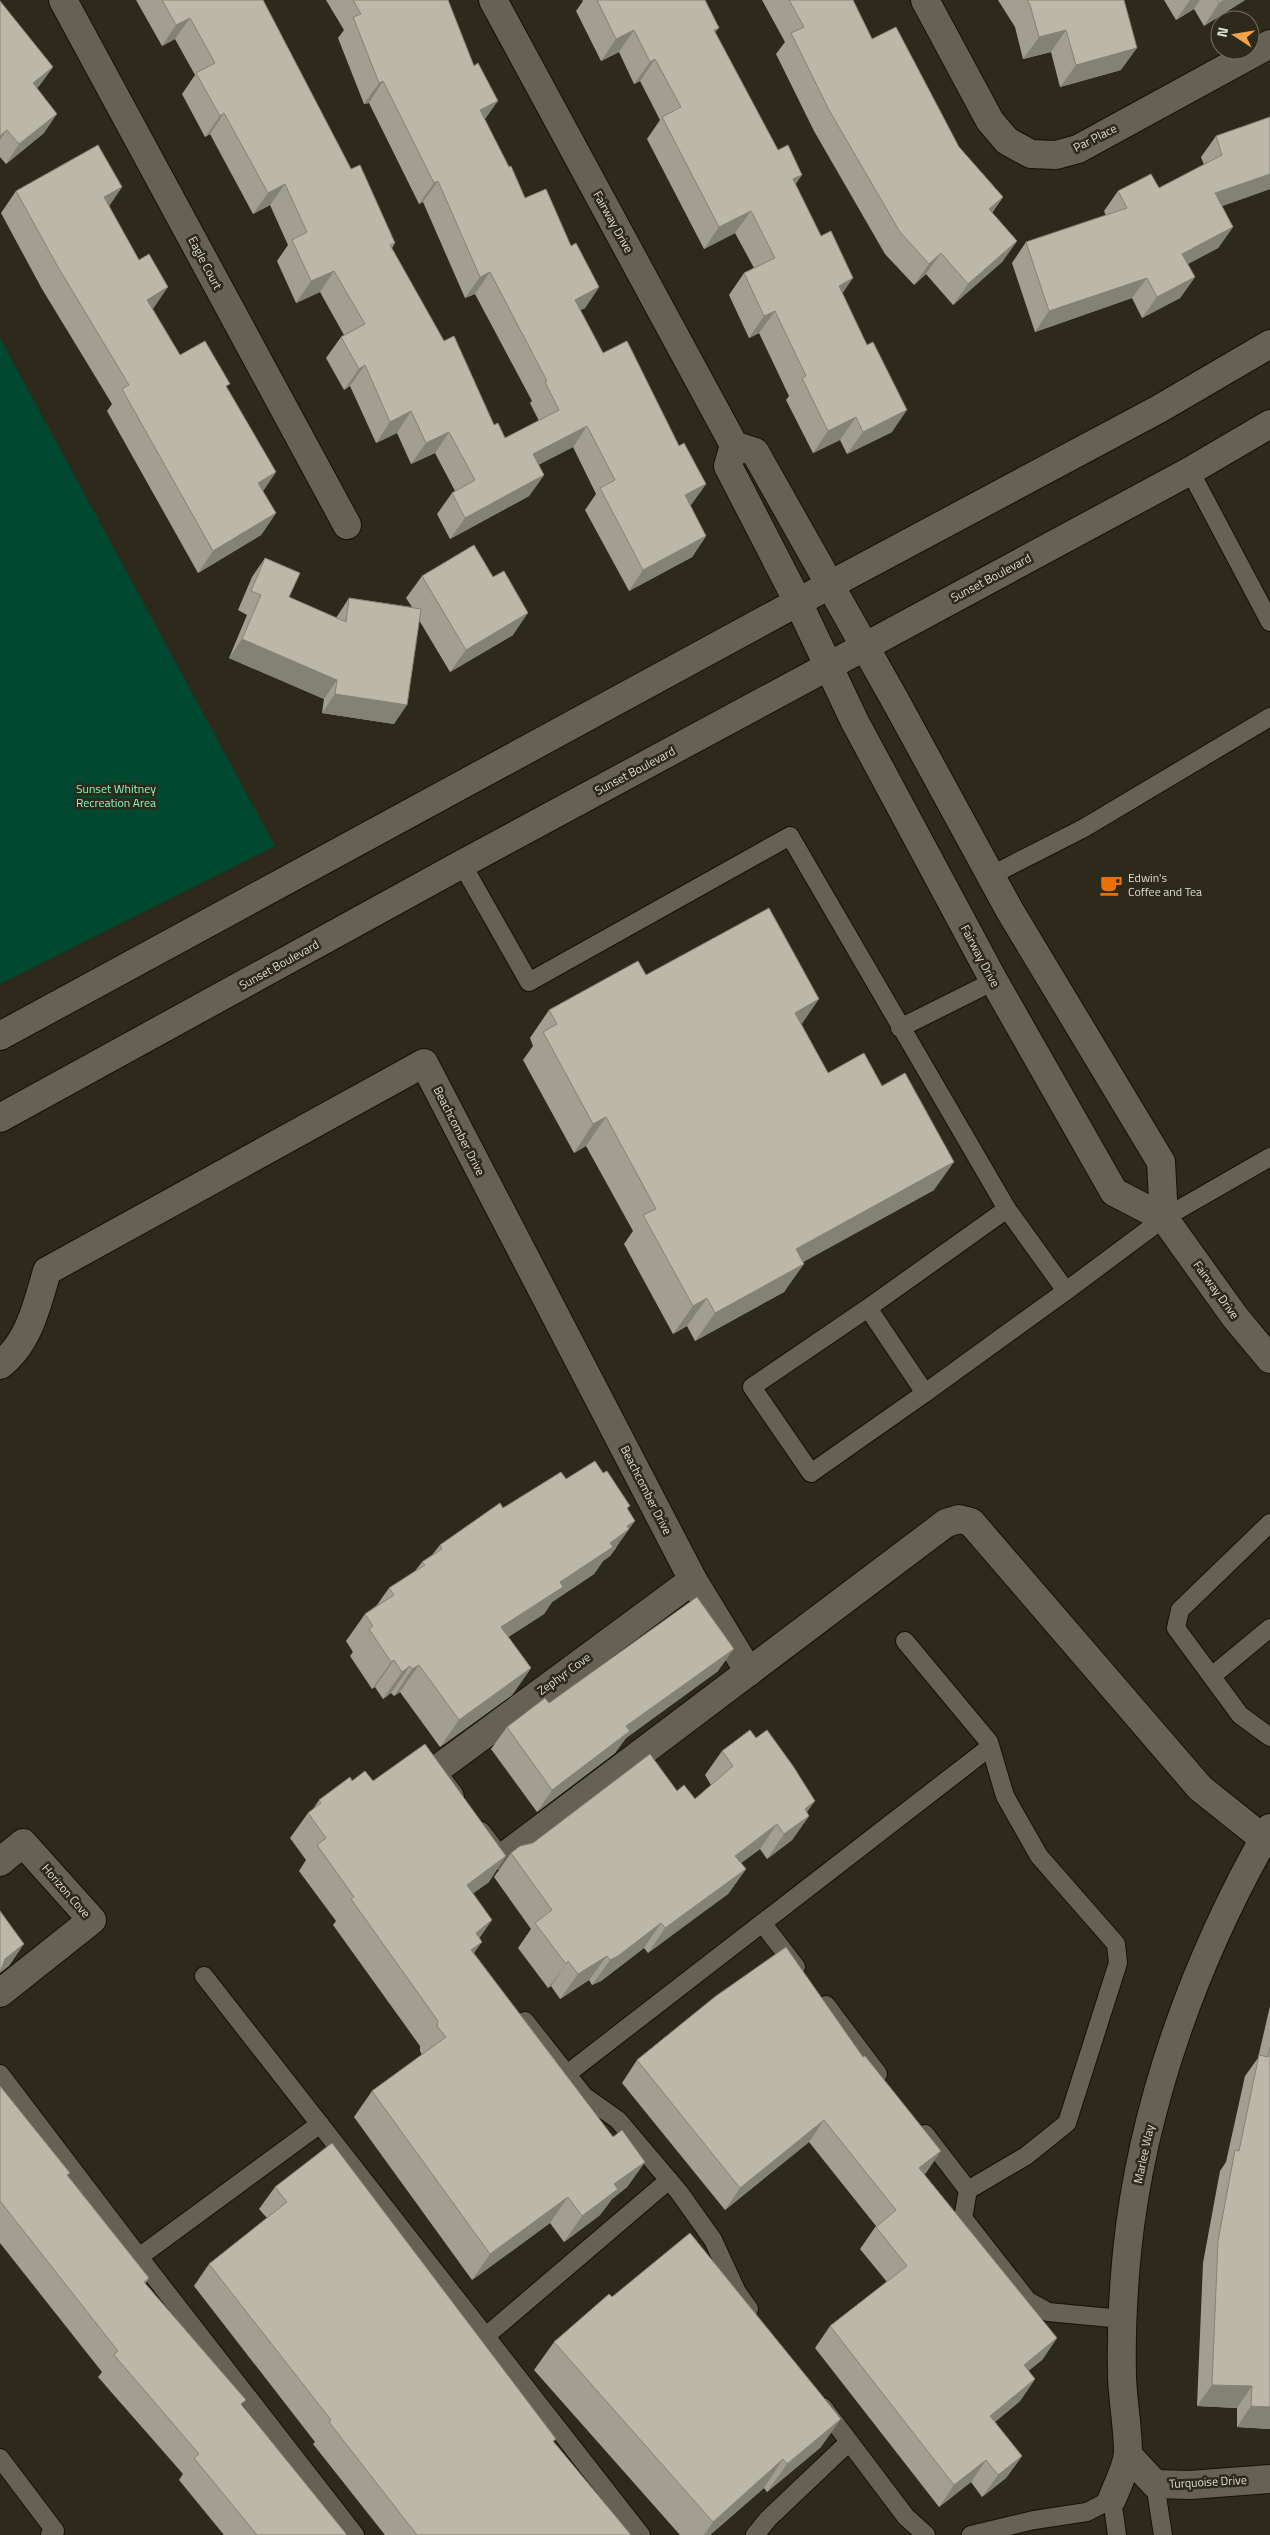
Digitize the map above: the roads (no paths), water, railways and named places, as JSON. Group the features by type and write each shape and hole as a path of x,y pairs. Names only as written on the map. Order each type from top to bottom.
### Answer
{"street":[{"name":"Eagle Court","path":"62,0 347,525"},
{"name":"Fairway Drive","path":"493,0 734,445"},
{"name":"Par Place","path":"925,0 990,121 1007,141 1031,154 1056,155 1078,149 1270,44"},
{"path":"0,1036 798,602 1158,409 1270,344"},
{"name":"Sunset Boulevard","path":"0,1118 462,864 1190,471 1270,424"},
{"path":"798,602 728,466 734,445 755,452 990,876 1161,1162 1164,1218"},
{"name":"Fairway Drive","path":"798,602 855,722 994,981 1114,1192 1164,1218 1235,1317 1270,1359"},
{"name":"Beachcomber Drive","path":"0,1365 12,1356 24,1337 47,1271 424,1063 693,1580 749,1672"},
{"path":"749,1672 946,1523 959,1519 971,1522 1200,1788 1267,1834"},
{"name":"Zephyr Cove","path":"693,1580 436,1770 435,1776 494,1856 506,1855 749,1672"},
{"name":"Marlee Way","path":"1112,2499 1128,2455 1123,2384 1122,2319 1132,2210 1163,2073 1196,1983 1234,1898 1267,1834"},
{"name":"Horizon Cove","path":"0,1862 23,1843 92,1920 0,1993"},
{"name":"Turquoise Drive","path":"1128,2455 1155,2484 1190,2485 1270,2479"}],"lane":[{"path":"1190,471 1270,622"},
{"path":"990,876 1084,828 1270,717"},
{"path":"462,864 530,982 790,836 1006,1209 1066,1292"},
{"path":"900,1028 994,981"},
{"path":"1006,1209 868,1308 752,1387 810,1473 1066,1292 1164,1218 1270,1157"},
{"path":"868,1308 925,1393"},
{"path":"1266,1534 1180,1610 1176,1628 1240,1715 1270,1737"},
{"path":"1212,1676 1270,1628"},
{"path":"905,1641 989,1742 1005,1796 1039,1856 1116,1944 1118,1963 1067,2123 1026,2156 968,2190"},
{"path":"567,2074 990,1747"},
{"path":"762,1924 805,1978"},
{"path":"204,1976 641,2535"},
{"path":"817,1994 890,2088"},
{"path":"515,2008 584,2096 618,2120 669,2180 714,2240 737,2292 760,2324"},
{"path":"0,2074 139,2257 356,2535"},
{"path":"914,2120 968,2190 963,2218 1028,2301 1048,2312 1122,2319"},
{"path":"139,2257 320,2124"},
{"path":"486,2336 669,2180"},
{"path":"814,2395 906,2517 926,2535"},
{"path":"754,2535 768,2519 849,2442"},
{"path":"0,2458 54,2534"},
{"path":"1155,2484 1163,2535"},
{"path":"970,2535 1034,2520 1087,2512 1112,2499 1117,2535"}],"place":[{"name":"Edwin's Coffee and Tea","path":"1111,885"}],"park label":[{"name":"Sunset Whitney Recreation Area","path":"116,796"}]}
